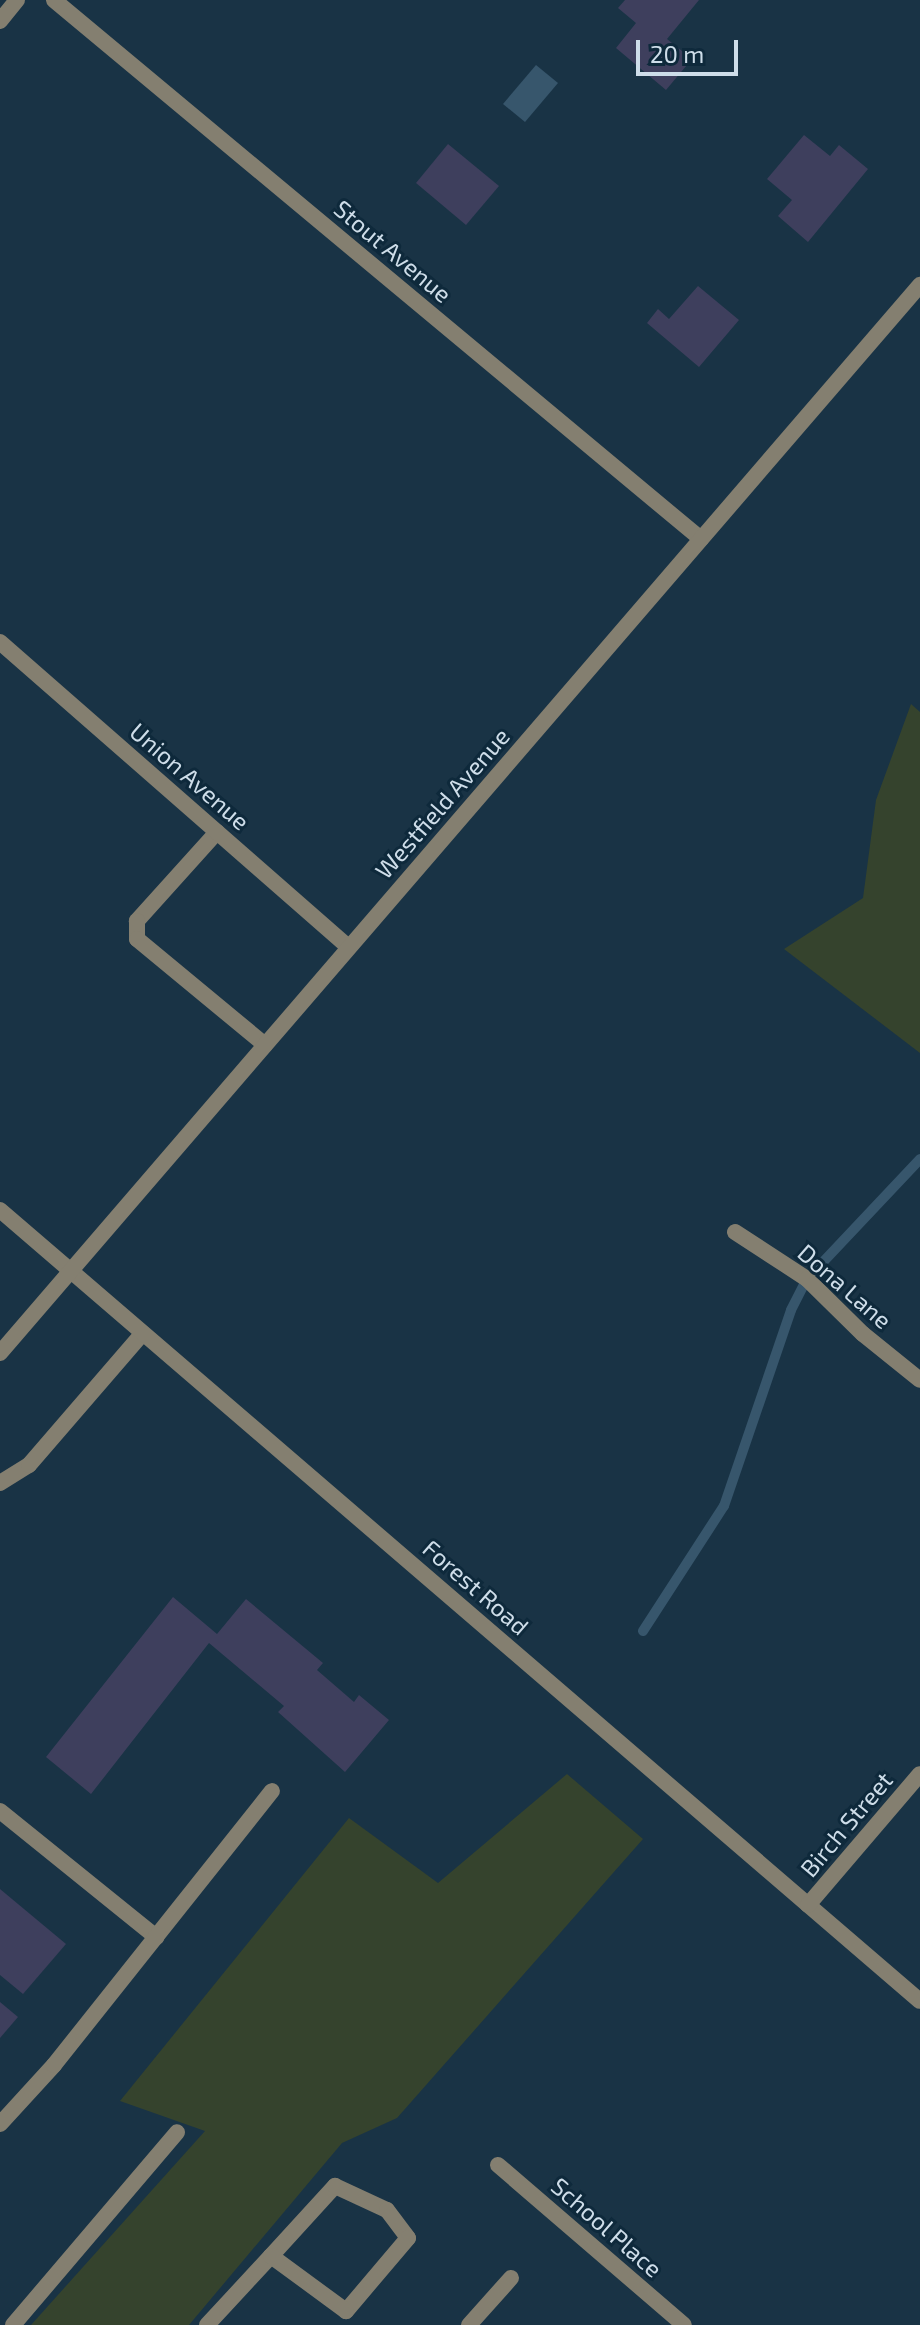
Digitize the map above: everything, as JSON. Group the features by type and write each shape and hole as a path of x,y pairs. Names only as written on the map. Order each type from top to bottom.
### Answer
{"street":[{"path":"0,21 17,0"},
{"name":"Stout Avenue","path":"54,0 701,539"},
{"name":"Westfield Avenue","path":"0,1353 920,285"},
{"name":"Union Avenue","path":"0,642 349,947"},
{"path":"217,832 137,921 137,939 265,1045"},
{"name":"Forest Road","path":"0,1210 920,2001"},
{"name":"Dona Lane","path":"735,1232 807,1279 863,1334 920,1380"},
{"path":"0,1483 29,1465 143,1333"},
{"name":"Birch Street","path":"808,1905 920,1774"},
{"path":"0,2124 156,1937 272,1791"},
{"path":"0,1811 156,1937"},
{"path":"13,2325 177,2132"},
{"name":"School Place","path":"498,2165 684,2325"},
{"path":"207,2325 335,2186 387,2210 408,2238 346,2311 271,2256"},
{"path":"469,2325 511,2278"}],"green space":[{"path":"911,704 920,712 920,1053 784,949 863,898 876,800"},
{"path":"567,1774 643,1839 397,2118 342,2143 189,2325 31,2325 205,2131 120,2101 349,1818 438,1883"}],"water":[{"path":"536,65 558,83 525,122 503,104"}],"building":[{"path":"625,0 699,0 667,39 692,59 666,90 616,48 636,23 618,8"},
{"path":"804,135 830,156 839,145 868,169 808,242 778,216 792,200 767,179"},
{"path":"448,144 499,186 466,225 416,183"},
{"path":"698,286 739,320 699,367 647,323 658,309 669,319"},
{"path":"173,1597 217,1634 246,1599 323,1663 317,1670 354,1702 359,1695 389,1720 345,1772 278,1712 284,1706 209,1643 91,1794 46,1757"},
{"path":"0,1889 66,1944 23,1994 0,1975"},
{"path":"0,2002 18,2017 0,2038"}],"waterway":[{"path":"643,1631 724,1506 791,1310 807,1279 920,1159"}]}
